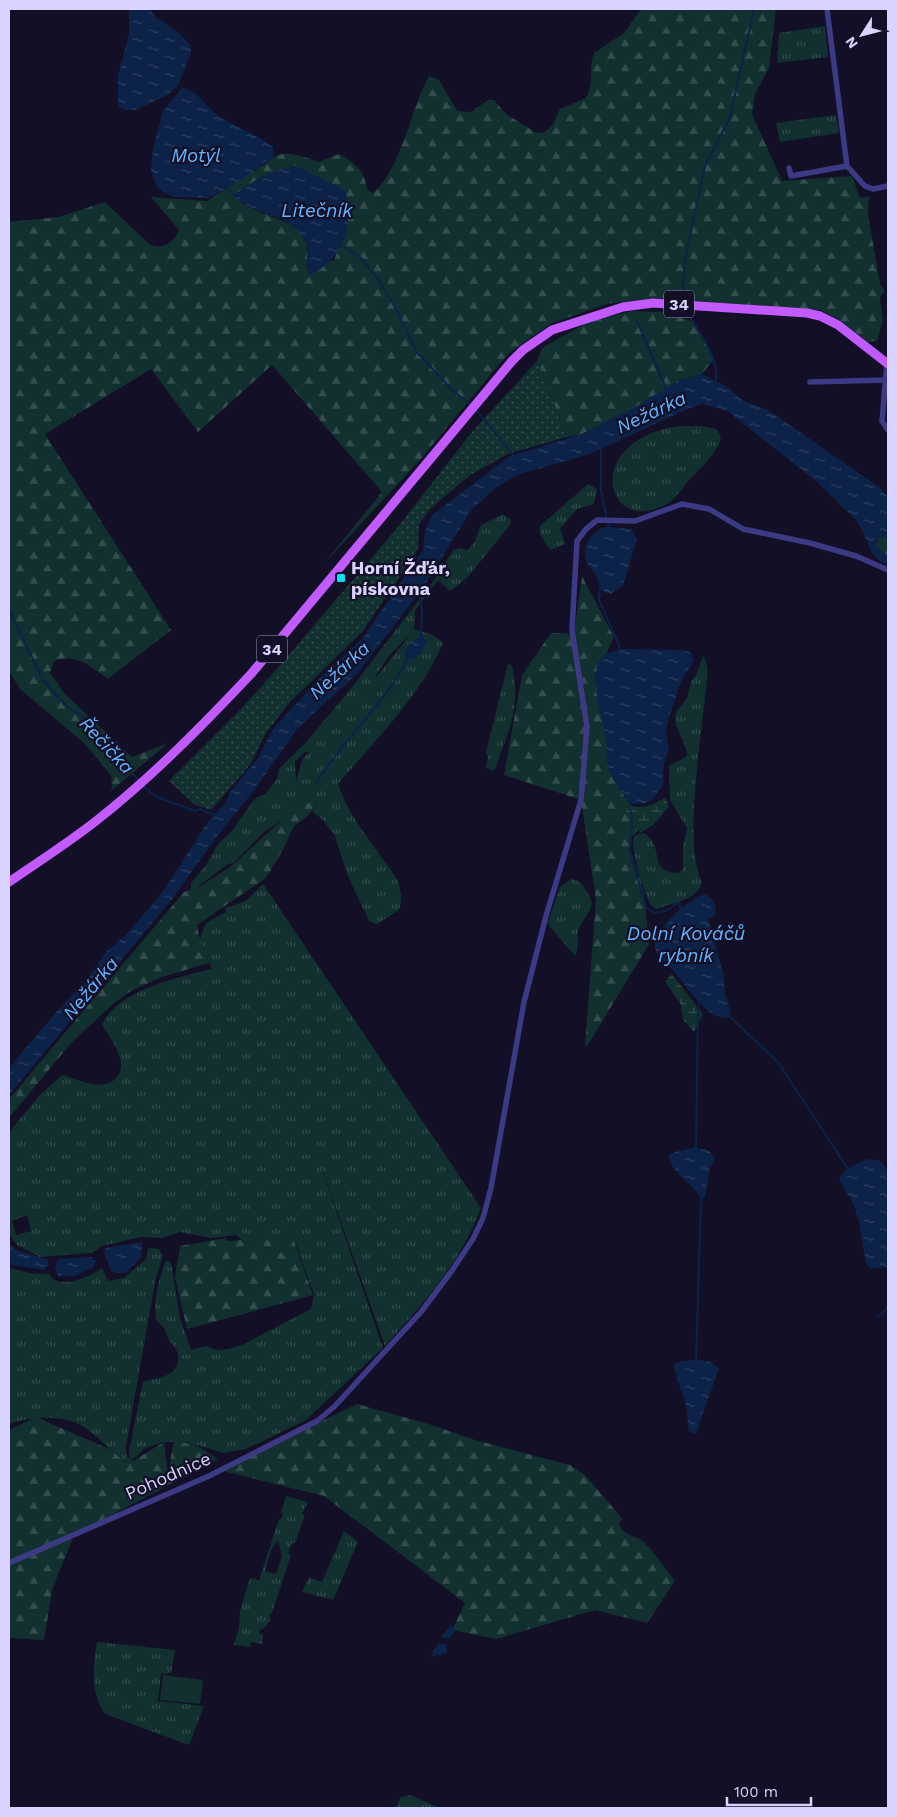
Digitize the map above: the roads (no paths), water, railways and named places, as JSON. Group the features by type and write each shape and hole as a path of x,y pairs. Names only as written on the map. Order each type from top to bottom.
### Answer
{"main road":[{"name":"34","path":"9,882 97,820 149,776 218,709 251,674 512,360 542,336 607,311 653,303 806,313 838,324 887,364"}],"street":[{"path":"827,9 847,166 865,186 873,189 888,186"},
{"path":"789,168 791,176 847,166"},
{"path":"887,364 882,421 888,430"},
{"path":"810,382 886,380"},
{"name":"Pohodnice","path":"9,1564 209,1476 317,1421 334,1407 426,1305 464,1252 483,1218 491,1188 524,1002 546,916 581,800 587,727 572,630 577,541 586,529 597,520 635,521 682,504 709,509 743,529 810,543 856,556 888,570"}],"water":[{"path":"129,9 149,9 157,18 178,32 190,45 191,53 178,86 168,95 135,110 125,110 118,106 118,76 129,34"},
{"name":"Motýl","path":"182,88 198,96 222,118 273,147 273,157 246,177 209,198 175,197 163,192 156,185 151,171 153,148 163,111"},
{"name":"Litečník","path":"296,166 345,190 348,203 347,228 337,252 320,270 308,275 307,245 299,232 282,220 250,208 233,196 263,177 279,170"},
{"name":"Nežárka","path":"702,374 726,386 742,400 771,412 879,487 888,497 888,540 884,537 877,538 876,547 888,556 888,564 881,562 872,553 861,528 853,517 816,481 727,411 702,404 590,454 517,475 497,487 472,509 425,585 357,674 297,729 256,788 218,835 173,898 9,1095 9,1068 58,1010 86,981 106,952 126,935 162,893 209,820 226,802 231,791 258,758 273,729 319,679 362,639 423,550 425,531 432,515 510,456 582,434 634,408 678,381"},
{"path":"608,527 631,529 637,539 623,586 610,594 603,591 597,577 587,563 585,555 589,539 597,531"},
{"path":"421,636 427,641 424,648 420,654 407,660 404,654 408,645"},
{"path":"620,649 682,650 690,652 694,660 681,682 669,717 666,730 669,748 664,764 663,785 652,800 645,803 630,804 617,785 607,765 606,738 596,692 596,673 597,666 603,657"},
{"name":"Dolní Kováčů rybník","path":"704,894 712,899 715,907 716,914 708,919 724,976 725,994 731,1013 726,1018 714,1015 700,1004 672,969 659,957 655,949 656,938 666,923 682,908"},
{"path":"695,1147 709,1151 715,1159 710,1167 705,1197 702,1200 672,1165 669,1154"},
{"path":"868,1159 881,1161 888,1171 888,1267 870,1269 866,1263 860,1226 854,1205 839,1177 848,1168"},
{"path":"142,1242 141,1258 125,1273 112,1272 104,1253 105,1248"},
{"path":"9,1244 18,1251 47,1259 49,1265 44,1270 9,1263"},
{"path":"91,1257 96,1261 94,1267 74,1276 58,1276 55,1267 58,1259"},
{"path":"682,1361 711,1362 719,1368 696,1433 693,1434 689,1432 686,1405 673,1365"},
{"path":"451,1625 456,1630 449,1639 441,1637"},
{"path":"439,1643 447,1645 447,1653 430,1657"}],"waterway":[{"path":"682,303 685,260 705,166 730,117 754,9"},
{"path":"225,186 236,197"},
{"path":"339,243 361,258 377,278 396,309 416,351 453,391 471,405"},
{"path":"685,309 711,352 716,371 716,381"},
{"name":"Nežárka","path":"637,321 666,388"},
{"path":"476,410 515,457"},
{"path":"601,449 601,491 609,529"},
{"path":"600,587 599,600 619,645 619,650"},
{"path":"418,594 422,607 421,636"},
{"name":"Řečička","path":"9,610 43,680 65,705 87,720 139,781"},
{"path":"316,783 338,752 375,708 407,660"},
{"name":"Řečička","path":"143,786 157,797 195,811 200,809 215,815"},
{"path":"630,803 632,822 630,851 646,907 654,913 666,911 679,902 681,911"},
{"path":"696,1149 698,1008 700,1002"},
{"path":"729,1016 778,1062 848,1169"},
{"path":"696,1361 701,1198"},
{"path":"877,1318 888,1307"}],"place":[{"name":"Horní Žďár, pískovna","path":"341,578"}]}
